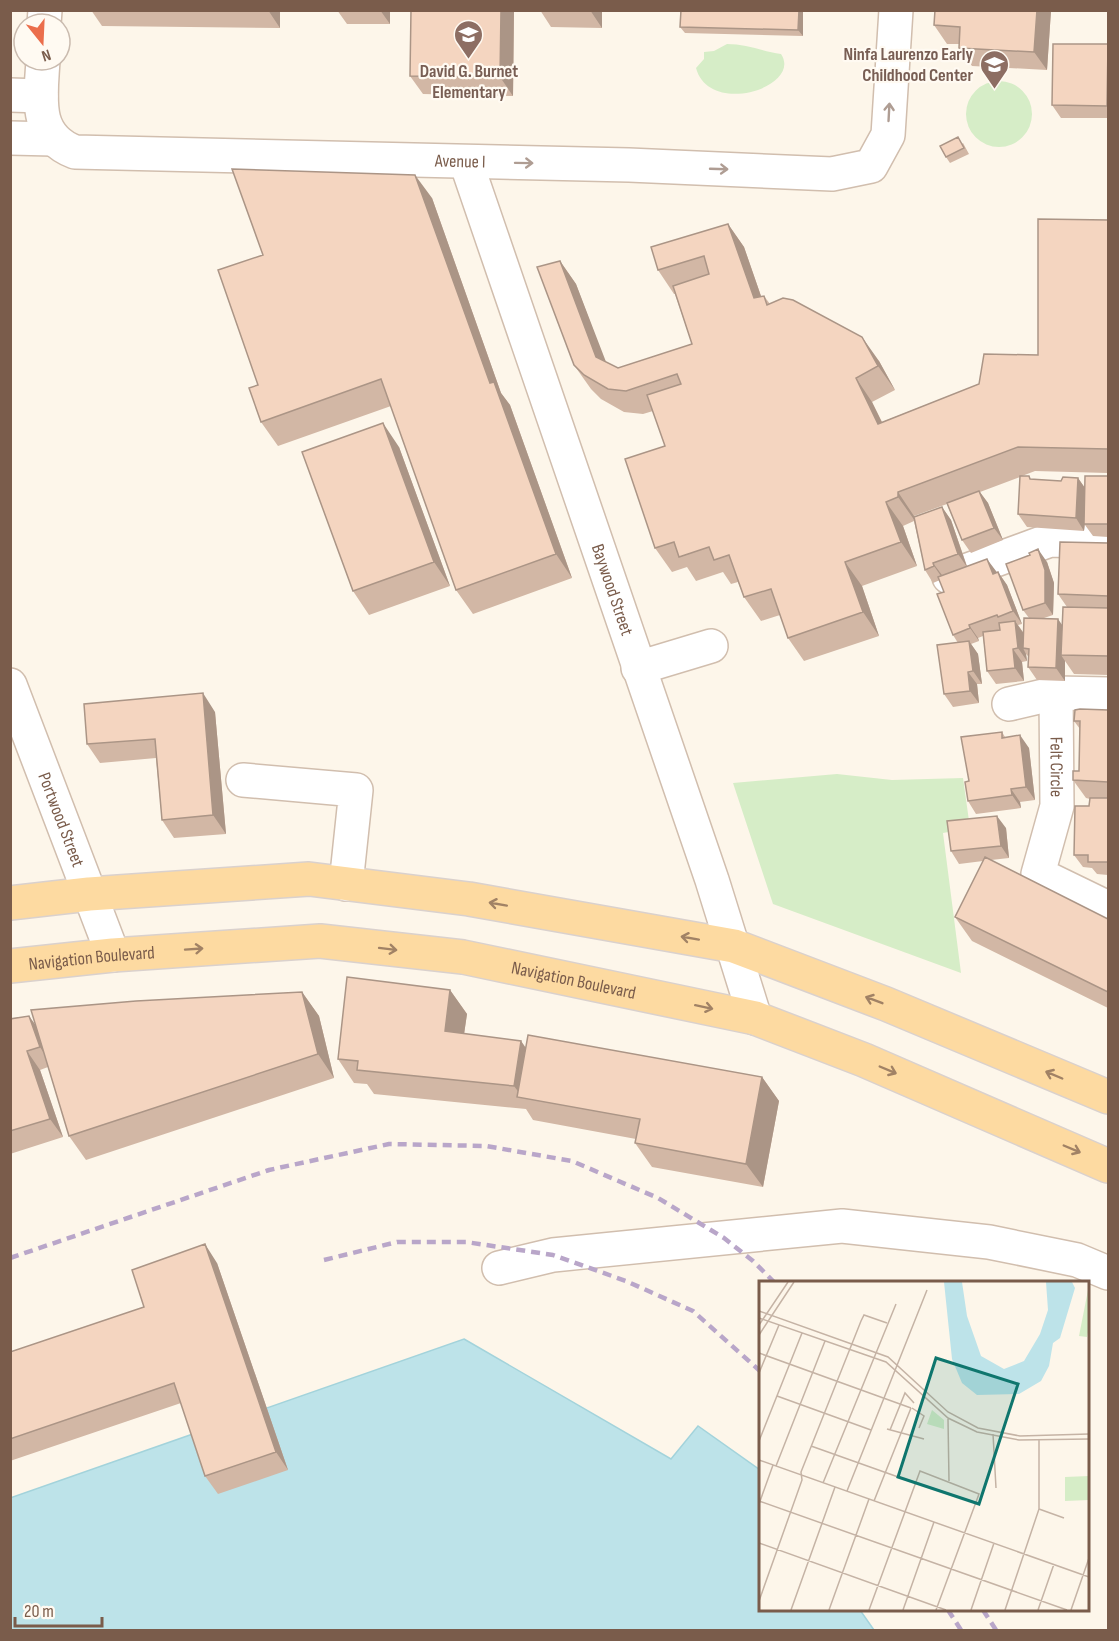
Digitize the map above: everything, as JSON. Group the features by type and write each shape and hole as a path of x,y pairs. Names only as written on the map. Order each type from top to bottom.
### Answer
{"main road":[{"path":"10,903 88,894 309,879 469,898 734,946 886,1004 1108,1097"},
{"name":"Navigation Boulevard","path":"10,966 113,955 320,941 464,957 755,1018 864,1060 1108,1166"}],"street":[{"name":"Avenue I","path":"53,139 61,147 75,152 629,165 832,174 871,166 888,135 896,10"},
{"path":"10,138 53,139 42,118 26,96 37,72"},
{"name":"Baywood Street","path":"465,162 734,946 755,1018"},
{"path":"949,577 1050,540 1108,542"},
{"path":"638,668 711,645"},
{"name":"Portwood Street","path":"10,685 113,955"},
{"path":"1009,704 1056,693 1108,694"},
{"name":"Felt Circle","path":"1056,693 1057,806 1038,874 1108,908"},
{"path":"243,780 357,790 346,884"},
{"path":"499,1268 553,1255 842,1226 989,1242 1077,1260 1108,1274"}],"green space":[{"path":"727,44 781,54 784,66 779,77 767,86 752,92 734,94 718,91 704,83 696,68 704,59 704,52 714,51"},
{"path":"992,81 1006,81 1018,86 1027,95 1032,114 1030,127 1023,138 1006,147 992,147 980,142 971,133 966,121 966,107 971,95 980,86"},
{"path":"837,774 892,780 963,778 970,828 943,833 961,973 773,904 733,783"}],"water":[{"path":"464,1339 671,1459 698,1426 759,1469 759,1611 861,1611 874,1630 11,1630 10,1498"}],"building":[{"path":"411,10 501,10 500,77 410,76"},
{"path":"681,10 799,10 798,30 680,27"},
{"path":"935,10 1037,10 1034,52 959,48 960,27 934,25"},
{"path":"1053,44 1108,44 1107,106 1052,105"},
{"path":"958,137 964,148 946,157 940,146"},
{"path":"232,169 415,175 490,383 494,382 556,554 456,590 381,379 261,422 249,388 258,385 218,270 263,255"},
{"path":"1038,219 1108,220 1108,449 1018,447 898,492 898,497 886,502 901,542 845,562 863,612 788,638 771,589 744,597 729,555 714,560 709,547 679,557 674,542 655,548 625,459 665,446 647,395 681,384 677,374 626,391 608,389 584,375 574,365 537,267 560,261 596,357 618,368 692,344 673,286 709,274 704,256 658,270 651,247 728,224 754,298 764,296 767,305 783,298 793,300 862,337 878,366 856,378 878,424 979,384 984,354 1038,355"},
{"path":"383,423 434,562 353,591 302,452"},
{"path":"1020,476 1061,481 1063,477 1078,478 1076,518 1018,514"},
{"path":"1085,476 1108,476 1108,524 1084,524"},
{"path":"979,491 994,528 962,540 947,503"},
{"path":"942,507 958,554 933,563 934,566 925,570 914,517"},
{"path":"1060,542 1108,543 1108,596 1058,594"},
{"path":"1038,549 1045,570 1045,603 1023,610 1006,564 1030,555 1029,553"},
{"path":"987,559 993,574 998,572 1013,611 969,625 970,628 953,635 937,594 944,592 938,577"},
{"path":"1063,607 1108,608 1108,656 1061,655"},
{"path":"1024,618 1058,619 1056,668 1028,667 1029,649 1023,648"},
{"path":"1015,621 1018,648 1013,649 1015,668 987,671 983,632 1000,630 999,623"},
{"path":"969,641 973,671 968,672 970,691 944,694 937,645"},
{"path":"203,693 213,815 162,820 155,739 87,744 84,704"},
{"path":"1075,710 1108,710 1108,782 1073,780 1073,771 1079,771 1080,721 1074,721"},
{"path":"1002,732 1002,738 1020,735 1026,787 1011,789 1012,795 968,801 965,782 969,781 961,737"},
{"path":"1090,798 1108,798 1108,862 1088,862 1088,855 1074,855 1075,806 1089,806"},
{"path":"997,816 1001,846 951,851 947,821"},
{"path":"985,857 1108,919 1108,992 955,917"},
{"path":"347,977 450,990 445,1031 521,1041 514,1086 357,1070 358,1061 338,1059"},
{"path":"302,992 318,1054 69,1136 31,1010 136,1001"},
{"path":"29,1016 40,1047 27,1051 50,1119 10,1131 10,1019"},
{"path":"528,1035 762,1077 746,1164 635,1143 640,1119 517,1097"},
{"path":"205,1244 276,1452 205,1476 174,1383 10,1439 10,1352 144,1307 132,1270"}],"railway":[{"path":"10,1258 269,1170 389,1144 486,1146 572,1161 658,1198 724,1238 753,1261 773,1281"},
{"path":"324,1260 397,1242 466,1242 553,1255 626,1281 693,1311 759,1370"},
{"path":"949,1611 961,1630"},
{"path":"984,1611 996,1630"}],"place":[{"name":"David G. Burnet Elementary","path":"469,60"},
{"name":"Ninfa Laurenzo Early Childhood Center","path":"994,90"}]}
